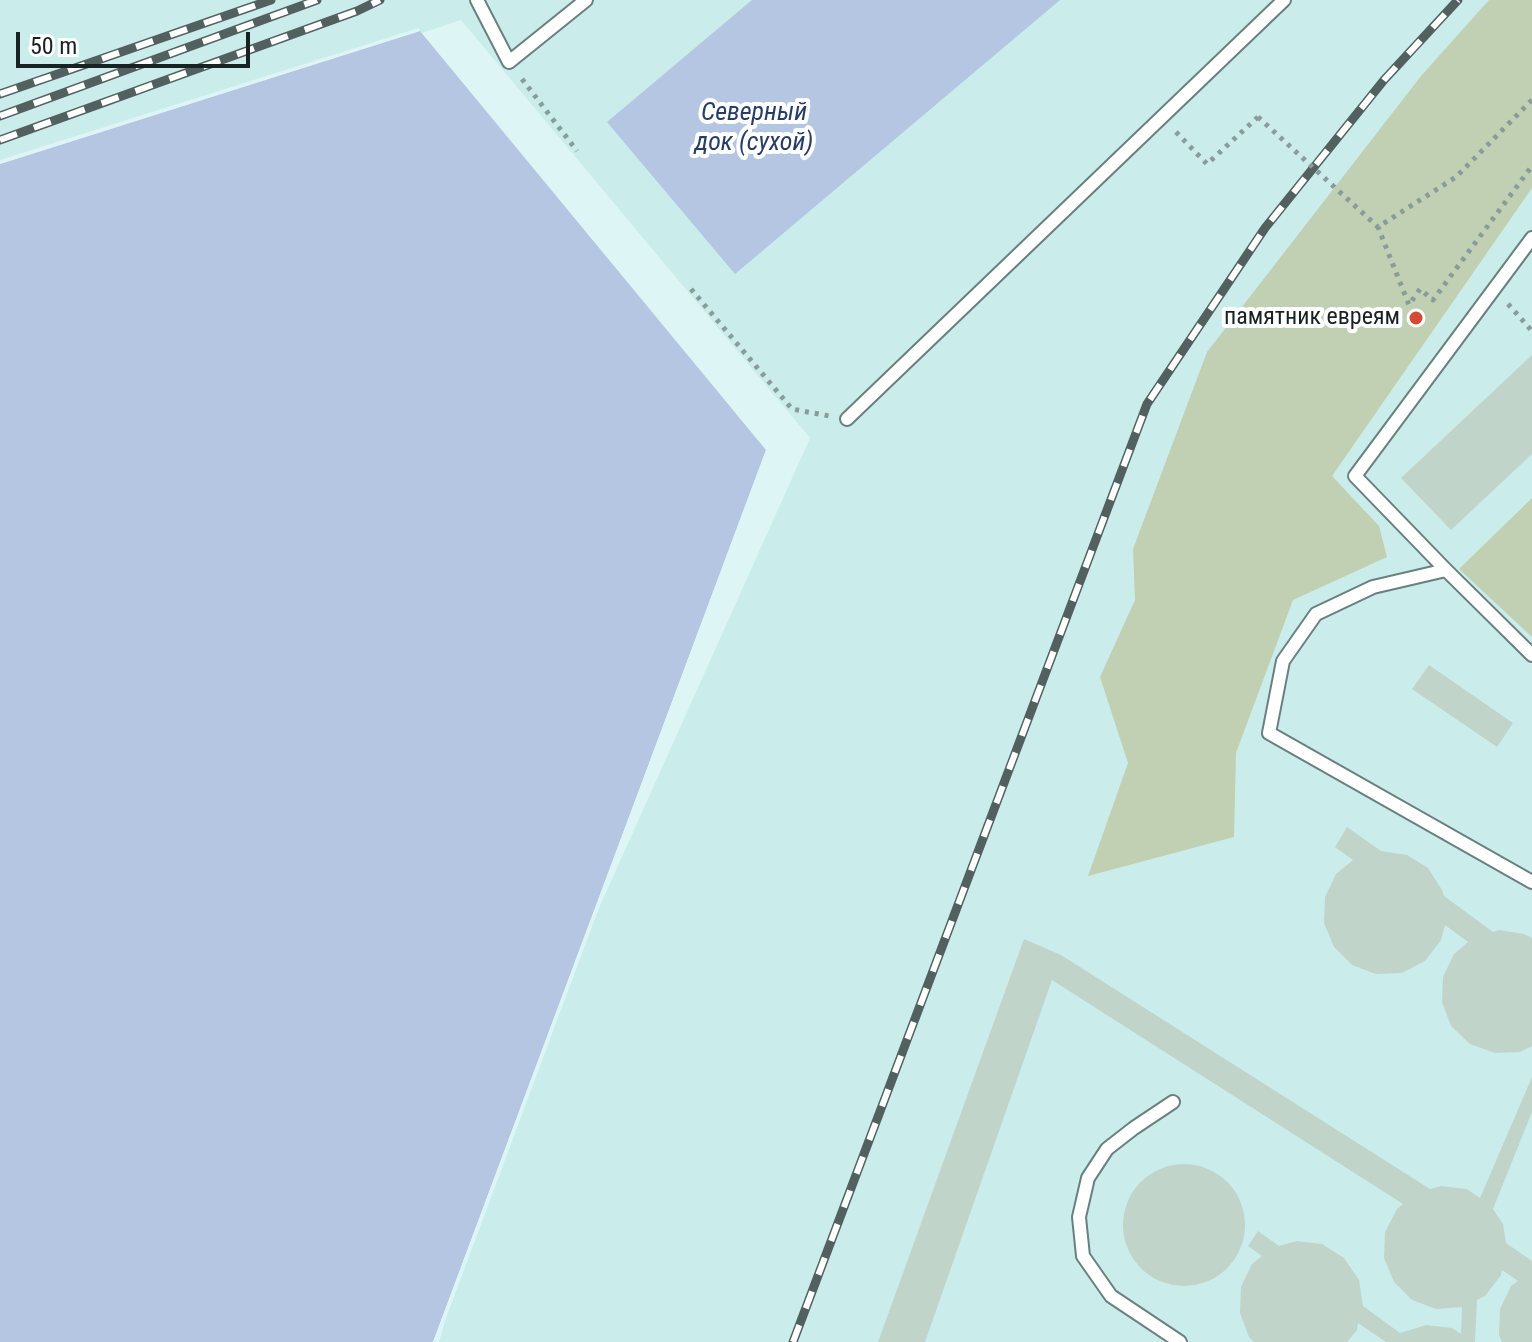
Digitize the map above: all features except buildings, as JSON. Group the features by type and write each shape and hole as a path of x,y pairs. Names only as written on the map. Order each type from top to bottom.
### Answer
{"lane":[{"path":"477,0 509,62 586,0"},
{"path":"847,419 1284,0"},
{"path":"1532,238 1355,476 1532,655"},
{"path":"1446,570 1373,587 1316,614 1283,661 1269,733 1532,882"},
{"path":"1173,1102 1107,1149 1088,1178 1079,1217 1083,1256 1111,1296 1180,1342"}],"path":[{"path":"509,62 577,151"},
{"path":"1378,227 1456,177 1532,100"},
{"path":"1162,117 1207,164 1258,117 1378,227 1409,305 1420,289 1433,300 1532,166"},
{"path":"1495,288 1532,331"},
{"path":"691,289 792,409 847,419"}],"shaded area":[{"path":"0,0 1532,0 1532,1342 439,1342 594,919 810,438 461,20 0,172"}],"green space":[{"path":"1489,0 1532,0 1532,188 1332,476 1379,526 1387,557 1293,600 1236,753 1234,837 1088,876 1128,763 1100,677 1135,600 1133,549 1207,352 1421,76"},
{"path":"1532,498 1532,637 1459,569"}],"water":[{"name":"Северный док (сухой)","path":"752,0 1060,0 735,274 607,122"},
{"path":"420,31 766,450 433,1342 0,1342 0,164"}],"pier":[{"path":"419,28 420,31 0,164 0,160"},
{"path":"766,450 769,452 437,1342 433,1342"}],"railway":[{"path":"0,94 271,0"},
{"path":"0,116 317,0"},
{"path":"0,140 380,0"},
{"path":"793,1342 1147,404 1265,228 1384,80 1458,0"}],"place":[{"name":"памятник евреям","path":"1416,318"}]}
